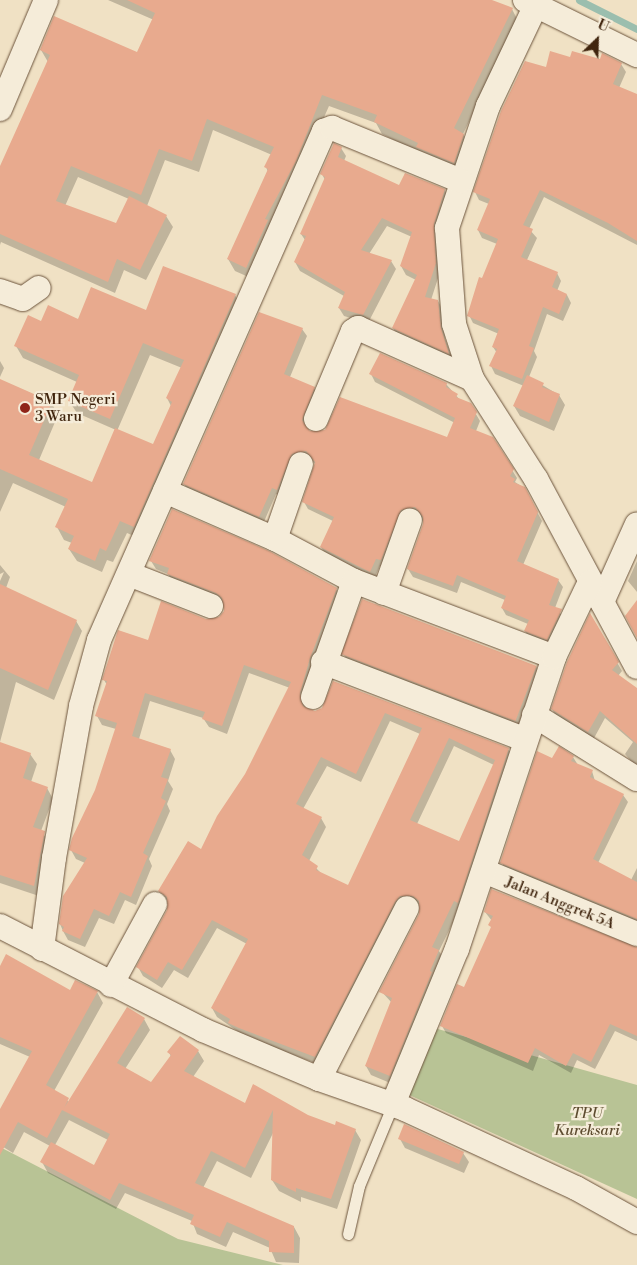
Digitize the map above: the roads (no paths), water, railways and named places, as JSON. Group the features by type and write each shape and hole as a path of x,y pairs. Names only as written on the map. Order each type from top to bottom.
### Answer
{"street":[{"path":"0,109 46,0"},
{"path":"637,55 530,3 488,106 461,181 447,228 447,267 454,324 472,379 536,479 637,667"},
{"path":"42,943 81,706 99,640 324,131 332,128 461,181"},
{"path":"0,292 23,299 40,288"},
{"path":"316,419 353,332 358,328 472,379"},
{"path":"275,539 301,464"},
{"path":"165,491 275,539 354,581 554,657"},
{"path":"384,593 410,520"},
{"path":"393,1104 457,949 554,657 634,536"},
{"path":"129,574 212,606"},
{"path":"312,697 323,662 354,581"},
{"path":"323,662 526,740"},
{"path":"534,715 637,779"},
{"name":"Jalan Anggrek 5A","path":"484,871 637,934"},
{"path":"114,978 155,904"},
{"path":"321,1076 406,908"},
{"path":"0,912 42,943"},
{"path":"0,926 42,943 114,978 202,1030 393,1104 576,1188 637,1222"}],"lane":[{"path":"348,1234 359,1186 393,1104"}],"waterway":[{"path":"579,0 637,29"}],"place":[{"name":"SMP Negeri 3 Waru","path":"25,408"}],"park label":[{"name":"TPU Kureksari","path":"587,1122"}]}
